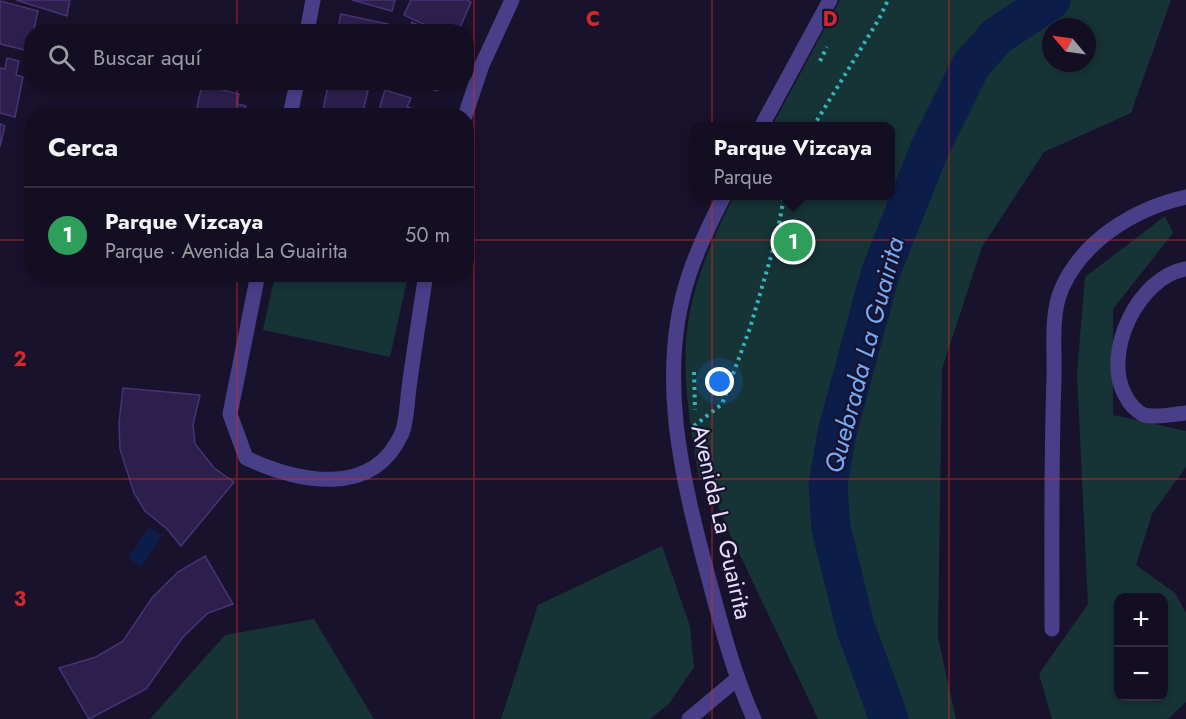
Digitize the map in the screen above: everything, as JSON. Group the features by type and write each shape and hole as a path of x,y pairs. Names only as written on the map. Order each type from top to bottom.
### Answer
{"street":[{"path":"309,24 314,0"},
{"path":"474,88 482,64 512,0"},
{"path":"763,122 830,0"},
{"path":"292,108 295,90"},
{"path":"468,108 474,90"},
{"path":"1052,629 1052,448 1056,306 1073,270 1098,241 1132,215 1186,197"},
{"name":"Avenida La Guairita","path":"722,200 689,275 679,319 674,386 681,457 699,543 738,678 754,719"},
{"path":"1186,269 1156,283 1134,311 1118,348 1119,384 1130,404 1145,415 1186,413"},
{"path":"256,282 230,414 236,435 246,458 289,475 323,480 367,473 386,456 402,432 425,282"},
{"path":"689,719 738,678"}],"path":[{"path":"815,122 888,0"},
{"path":"693,361 694,427 722,404 753,316 777,236 783,200"}],"green space":[{"path":"840,0 1171,0 1131,113 1044,152 982,247 942,369 938,638 956,719 818,719 729,532 706,477 699,478 687,398 686,337 692,301 701,270 732,200 895,200 895,122 774,122"},
{"path":"1165,216 1173,233 1113,309 1113,415 1186,431 1186,467 1152,514 1136,565 1175,593 1186,613 1186,702 1168,719 1052,719 1039,674 1088,604 1077,373 1085,277"},
{"path":"273,282 407,282 390,357 263,330"},
{"path":"662,546 690,626 694,667 669,704 650,719 501,719 538,605"},
{"path":"314,619 374,719 150,719 225,635"}],"water":[{"path":"149,527 163,535 141,567 128,558"}],"building":[{"path":"16,0 70,0 67,16"},
{"path":"352,0 395,0 392,11"},
{"path":"411,0 467,0 471,2 461,24 423,24 404,15"},
{"path":"0,1 38,11 35,24 24,24 24,50 0,44"},
{"path":"341,14 388,24 339,24"},
{"path":"7,58 19,61 16,75 23,77 15,117 0,113 0,68 5,69"},
{"path":"201,90 223,90 239,94 237,104 246,106 245,108 197,108"},
{"path":"327,90 368,90 364,108 323,108"},
{"path":"385,90 411,98 407,107 411,108 379,108"},
{"path":"0,124 5,126 0,147"},
{"path":"123,388 200,395 193,425 195,444 214,468 234,482 181,546 167,529 145,511 134,493 120,449 119,423"},
{"path":"205,556 233,604 208,613 183,637 146,689 89,719 59,668 96,657 123,641 152,598 178,572"}],"waterway":[{"name":"Quebrada La Guairita","path":"889,719 855,626 831,528 828,485 837,433 880,274 929,150 971,65 997,36 1051,0"}],"place":[{"name":"Parque Vizcaya","path":"793,242"}]}
